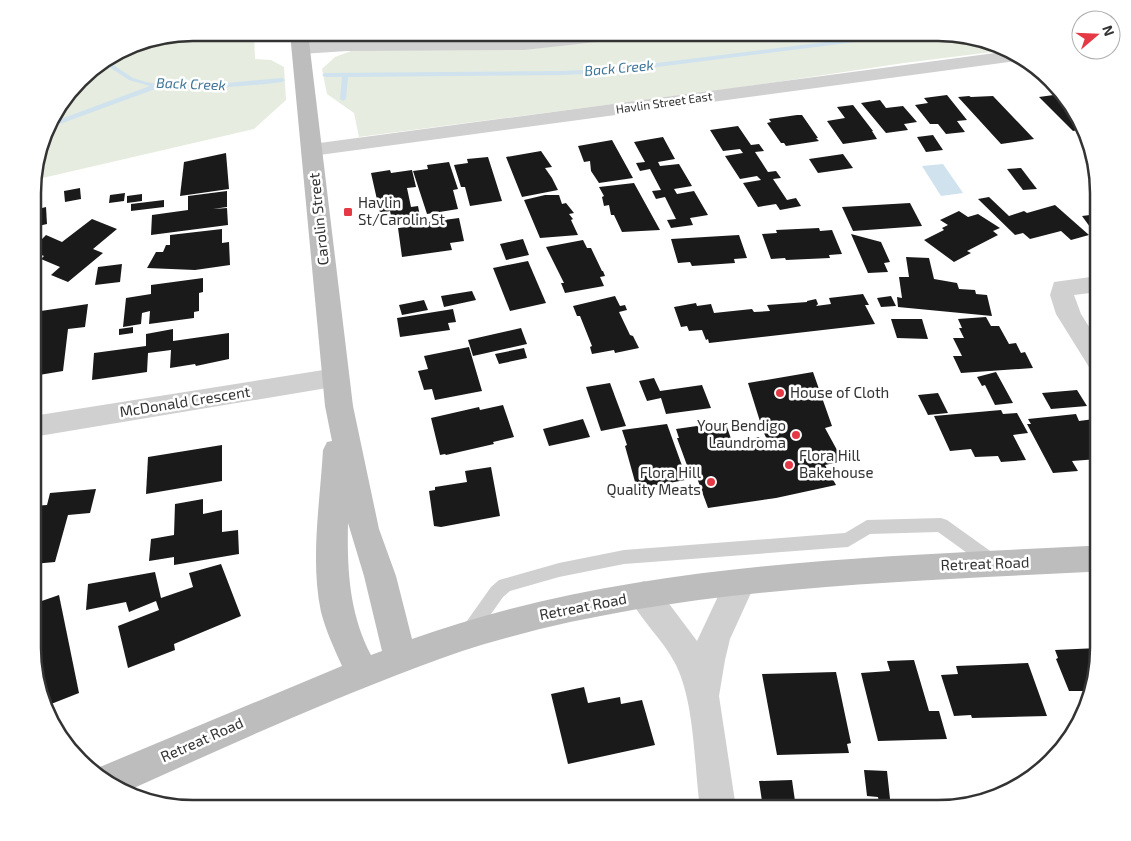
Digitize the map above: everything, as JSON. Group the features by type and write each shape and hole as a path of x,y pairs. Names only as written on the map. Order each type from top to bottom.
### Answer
{"street":[{"name":"Carolin Street","path":"300,41 338,392 364,529 380,576 400,658"},
{"path":"311,41 347,45 518,44 538,41"},
{"name":"Havlin Street East","path":"312,150 1005,58"},
{"path":"1089,285 1063,288 1061,296 1071,317 1089,346"},
{"name":"Carolin Street","path":"338,392 333,560 334,590 342,630 363,673"},
{"name":"McDonald Crescent","path":"42,426 338,392"},
{"name":"Retreat Road","path":"116,778 247,720 400,658 466,635 529,617 644,595 740,582 843,572 1089,558"},
{"path":"703,698 708,660 714,639 740,582"},
{"path":"644,595 684,648 692,663 703,698 717,800"}],"lane":[{"path":"466,635 497,592 505,586 559,570 624,557 848,540 867,527 941,524 994,564"}],"shaded area":[{"path":"193,41 254,41 255,59 271,60 284,67 286,100 254,129 42,178 46,154 53,135 67,109 79,93 93,79 117,62 154,46"},
{"path":"594,42 948,42 968,44 993,52 736,88 359,137 354,113 327,94 322,69 335,57 354,50 537,48"}],"water":[{"path":"943,164 963,193 941,196 922,166"}],"building":[{"path":"947,95 967,120 957,121 965,132 946,134 938,124 930,124 915,105 928,103 924,98"},
{"path":"1053,95 1069,117 1076,130 1073,131 1039,97"},
{"path":"993,96 1034,139 1001,144 958,97"},
{"path":"880,100 886,108 903,106 917,122 904,124 908,130 886,133 861,103"},
{"path":"853,105 877,139 843,144 827,121 845,118 837,107"},
{"path":"802,115 819,141 786,146 784,143 781,143 767,123 771,122 769,119"},
{"path":"738,126 751,145 759,144 764,151 755,152 768,172 776,171 781,178 773,179 787,200 796,198 801,206 780,210 776,204 758,207 743,183 761,180 757,176 740,179 725,156 743,153 740,149 723,151 710,130"},
{"path":"933,135 943,150 926,152 917,137"},
{"path":"663,137 675,159 658,162 660,166 679,164 692,186 674,189 677,194 694,191 708,215 690,218 693,225 671,228 667,220 676,219 665,197 656,199 652,191 661,190 650,169 640,171 636,163 645,162 634,142"},
{"path":"612,140 633,178 599,183 591,171 590,161 584,162 578,146"},
{"path":"541,151 552,167 545,168 558,190 522,197 506,157"},
{"path":"226,153 229,189 180,196 184,162"},
{"path":"843,154 853,168 818,173 809,159"},
{"path":"488,157 502,201 470,206 465,187 461,187 454,165 468,163 467,159"},
{"path":"449,162 458,189 453,190 458,209 427,214 413,171 428,169 427,165"},
{"path":"1021,168 1037,189 1023,190 1007,169"},
{"path":"390,170 391,173 412,170 416,187 407,188 411,207 418,206 420,216 392,220 390,211 380,213 371,173"},
{"path":"634,183 660,230 622,232 614,215 611,215 609,205 604,206 602,197 604,196 599,187"},
{"path":"80,188 81,199 65,202 64,191"},
{"path":"227,191 227,207 213,209 227,208 228,225 151,235 152,215 188,210 188,196"},
{"path":"125,193 124,201 109,203 110,195"},
{"path":"142,194 142,201 127,203 127,196"},
{"path":"545,195 559,195 562,204 566,203 574,213 569,214 573,219 571,220 578,235 540,238 524,200"},
{"path":"989,197 1009,216 1055,205 1089,235 1071,240 1061,231 1030,239 1023,233 1015,235 978,199"},
{"path":"164,200 164,207 131,211 131,204"},
{"path":"910,203 922,226 853,231 842,207"},
{"path":"46,207 47,224 41,225 41,208"},
{"path":"959,211 968,217 978,214 1000,228 993,231 998,235 967,251 971,253 954,262 924,240 944,230 942,228 948,225 940,220"},
{"path":"1089,215 1089,226 1082,216"},
{"path":"459,218 464,241 450,243 452,250 402,257 398,228 407,227 406,225"},
{"path":"92,219 117,229 93,249 103,253 68,282 51,275 60,267 41,259 44,256 41,255 41,240 46,235 62,242"},
{"path":"819,228 820,231 832,230 842,254 829,255 830,258 771,259 762,234 777,233 776,230"},
{"path":"222,229 222,243 229,242 230,265 195,270 147,268 156,252 163,252 166,245 170,245 170,235"},
{"path":"851,234 881,242 890,262 884,263 888,272 868,273"},
{"path":"739,235 747,258 734,259 735,263 692,266 690,262 678,263 671,239"},
{"path":"523,239 529,255 506,260 500,244"},
{"path":"583,240 587,248 591,248 603,271 605,276 600,277 604,286 565,293 561,283 564,283 546,247"},
{"path":"906,257 929,258 934,279 957,283 959,289 975,290 976,294 987,295 992,316 898,307 897,297 902,298 899,277 909,277"},
{"path":"528,261 546,303 510,311 493,268"},
{"path":"122,264 120,282 95,285 98,267"},
{"path":"203,278 203,292 199,293 199,311 194,312 194,318 149,324 150,311 142,313 141,324 123,327 126,298 151,294 151,285"},
{"path":"472,291 476,300 444,307 441,296"},
{"path":"863,294 869,305 865,305 875,324 709,343 702,330 689,331 687,326 681,327 674,307 696,303 697,306 711,304 714,313 752,309 754,312 770,311 767,305 807,302 816,299 818,304 816,306 831,304 829,298"},
{"path":"615,296 620,306 625,305 627,310 619,312 630,335 633,336 639,348 615,353 614,350 592,354 590,347 592,346 580,316 577,316 573,306"},
{"path":"891,296 896,306 881,307 877,298"},
{"path":"424,300 428,310 402,315 399,305"},
{"path":"88,304 85,327 68,329 63,371 41,375 41,311"},
{"path":"453,309 456,322 448,323 450,330 400,337 397,318"},
{"path":"986,317 991,326 999,326 1009,344 1016,343 1021,353 1025,352 1033,368 961,373 953,356 962,356 953,338 964,338 959,328 962,328 958,319"},
{"path":"891,319 922,319 928,339 897,338"},
{"path":"133,327 133,333 119,335 119,329"},
{"path":"521,328 527,344 473,356 468,340"},
{"path":"173,329 173,341 229,333 229,359 196,366 195,364 170,368 171,350 148,353 147,372 92,380 94,353 146,346 146,334"},
{"path":"469,347 482,391 435,400 432,389 424,390 418,371 428,369 424,356"},
{"path":"524,348 527,358 499,364 495,354"},
{"path":"813,372 832,426 825,428 843,461 825,465 836,485 776,498 708,508 693,467 688,468 677,438 679,438 676,429 725,422 733,444 759,437 764,449 771,448 763,431 748,383"},
{"path":"996,372 1013,403 995,405 985,385 982,386 977,377"},
{"path":"654,378 660,391 702,385 711,408 666,414 661,398 647,401 639,381"},
{"path":"610,383 626,426 601,431 586,387"},
{"path":"1077,390 1087,406 1051,409 1042,393"},
{"path":"938,393 948,413 928,415 918,395"},
{"path":"503,405 514,437 493,442 494,444 440,455 431,418 479,407 480,410"},
{"path":"1001,410 1003,414 1017,413 1028,433 1013,435 1026,460 1001,462 998,456 975,457 971,449 950,451 934,416"},
{"path":"1076,414 1079,421 1089,420 1089,460 1072,461 1078,471 1053,473 1027,424 1031,424 1028,419"},
{"path":"583,419 590,437 549,446 543,429"},
{"path":"667,424 685,474 683,475 685,480 637,489 622,430"},
{"path":"222,445 222,481 146,494 148,457"},
{"path":"491,467 500,516 441,527 434,526 429,491 435,490 435,487 467,482 465,471"},
{"path":"96,489 90,513 68,515 55,562 42,563 42,505 47,505 50,493"},
{"path":"203,499 203,514 222,510 222,532 238,530 239,554 174,565 174,557 149,561 151,539 174,535 175,504"},
{"path":"221,564 241,616 174,644 175,650 128,668 118,626 159,610 156,601 129,612 126,602 86,610 88,584 155,572 161,598 193,587 189,573"},
{"path":"59,595 79,693 52,704 44,678 42,658 42,601"},
{"path":"1089,648 1087,678 1083,692 1069,691 1056,659 1058,658 1055,650"},
{"path":"914,660 929,711 939,711 947,739 878,741 861,673 890,671 887,661"},
{"path":"1028,663 1047,716 972,718 971,715 954,716 941,675 958,674 956,666"},
{"path":"836,672 851,743 847,744 849,753 777,755 762,674"},
{"path":"584,687 588,703 620,697 621,704 642,700 655,745 568,764 551,694"},
{"path":"864,770 887,771 890,800 879,800 878,797 867,796"},
{"path":"792,780 795,800 762,800 759,781"}],"waterway":[{"name":"Back Creek","path":"325,75 609,71 841,42"},
{"name":"Back Creek","path":"111,66 131,79 145,84 158,85"},
{"path":"343,99 345,75"},
{"name":"Back Creek","path":"158,85 205,87 282,80"},
{"path":"59,122 158,85"}],"place":[{"name":"Havlin St/Carolin St","path":"348,212"},
{"name":"House of Cloth","path":"780,393"},
{"name":"Your Bendigo Laundroma","path":"796,435"},
{"name":"Flora Hill Bakehouse","path":"789,465"},
{"name":"Flora Hill Quality Meats","path":"711,482"}]}
